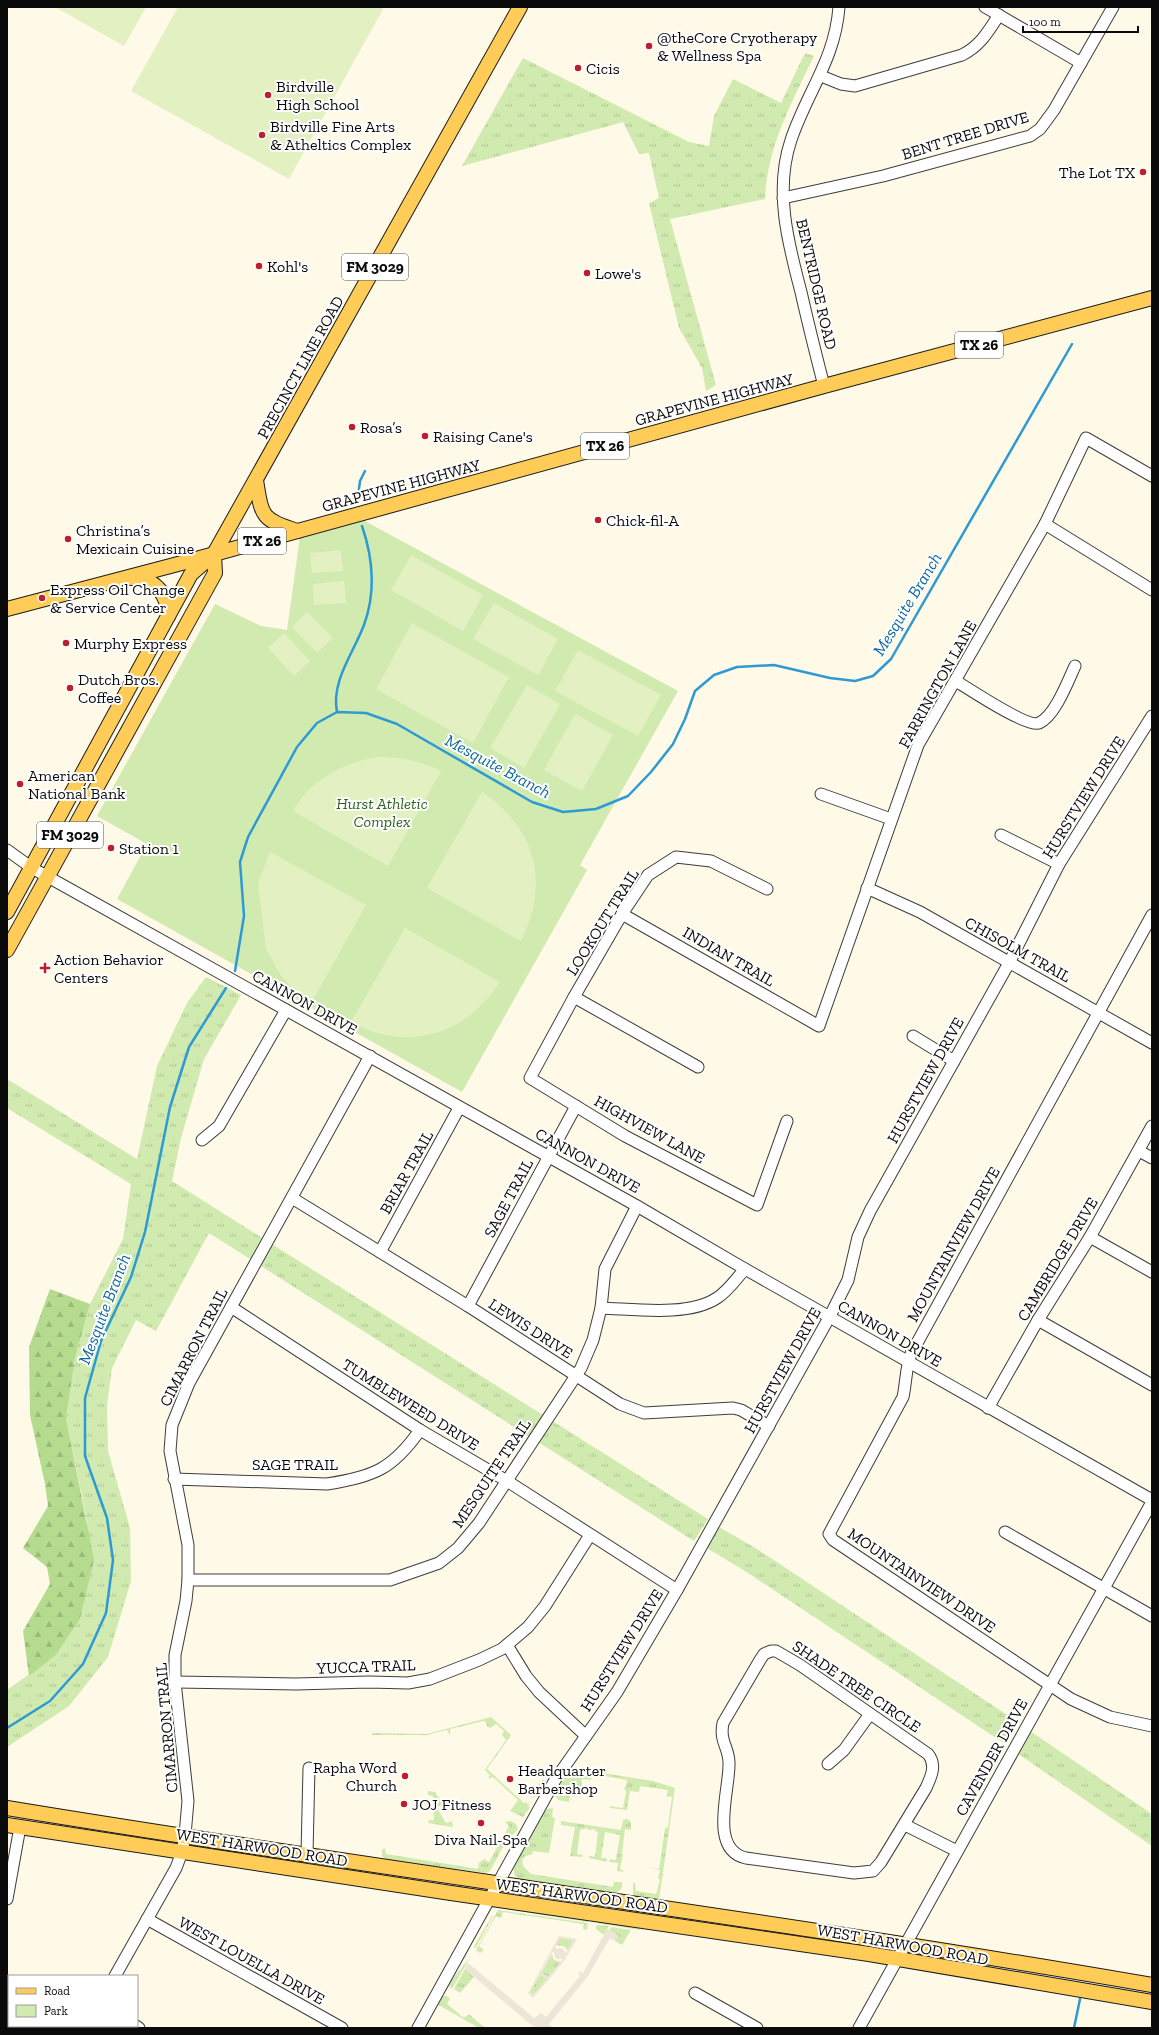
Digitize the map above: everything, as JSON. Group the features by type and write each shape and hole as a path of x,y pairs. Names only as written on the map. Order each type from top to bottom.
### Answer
{"main road":[{"name":"PRECINCT LINE ROAD","path":"7,912 191,574 214,554 520,7"},
{"name":"GRAPEVINE HIGHWAY","path":"7,609 1152,298"},
{"path":"256,480 260,504 267,518 275,524 298,531"},
{"name":"FM 3029","path":"7,950 215,573 214,554"},
{"path":"120,579 136,578 151,582 165,595 168,616"},
{"path":"124,737 120,724 132,694 134,680"},
{"path":"107,769 104,760 114,735 108,728"},
{"name":"WEST HARWOOD ROAD","path":"7,1808 127,1828 185,1835 906,1944 1152,1985"},
{"name":"WEST HARWOOD ROAD","path":"13,1826 898,1959 1152,2002"}],"street":[{"name":"BENTRIDGE ROAD","path":"824,386 785,228 783,198 786,158 791,140 821,76 833,44 839,7"},
{"path":"985,7 1081,63"},
{"name":"BENT TREE DRIVE","path":"783,198 883,176 1030,136 1040,129 1054,110 1113,7"},
{"path":"821,76 841,84 855,86 962,55 974,48 984,39 999,15"},
{"name":"FARRINGTON LANE","path":"819,1026 918,745 1045,524 1086,438 1152,476"},
{"path":"1045,524 1152,590"},
{"path":"956,681 1018,718 1031,724 1038,724 1048,716 1057,702 1075,666"},
{"name":"HURSTVIEW DRIVE","path":"418,2028 555,1780 617,1692 677,1590 769,1426 830,1316 848,1280 858,1237 865,1221 1010,963 1059,864 1152,716"},
{"path":"821,794 891,819"},
{"path":"1001,835 1059,864"},
{"name":"CANNON DRIVE","path":"7,850 32,868 370,1056 459,1108 637,1206 1152,1501"},
{"name":"LOOKOUT TRAIL","path":"530,1078 574,997 622,914 648,875 676,857 711,861 767,889"},
{"name":"CHISOLM TRAIL","path":"867,888 920,912 1152,1043"},
{"name":"INDIAN TRAIL","path":"622,914 819,1026"},
{"name":"MOUNTAINVIEW DRIVE","path":"1152,915 907,1362 908,1373 903,1397 829,1534 833,1540 1071,1698 1096,1712 1110,1717 1152,1726"},
{"path":"574,997 698,1067"},
{"path":"202,1140 219,1126 286,1010"},
{"path":"914,1036 954,1061"},
{"name":"CIMARRON TRAIL","path":"116,1975 176,1868 182,1852 185,1835 188,1801 176,1682 175,1655 186,1601 188,1580 188,1545 170,1451 172,1425 189,1383 370,1056"},
{"name":"HIGHVIEW LANE","path":"530,1078 625,1136 757,1205 788,1121"},
{"name":"SAGE TRAIL","path":"468,1306 576,1106"},
{"name":"BRIAR TRAIL","path":"380,1252 459,1108"},
{"name":"CAMBRIDGE DRIVE","path":"988,1408 1038,1320 1090,1237 1152,1126"},
{"path":"1139,1151 1152,1158"},
{"name":"LEWIS DRIVE","path":"292,1198 468,1306 620,1404 644,1413 733,1408 741,1410 769,1426"},
{"name":"MESQUITE TRAIL","path":"188,1580 383,1580 408,1575 438,1563 458,1548 479,1524 581,1368 593,1340 601,1308 605,1269 637,1206"},
{"path":"1090,1237 1152,1272"},
{"path":"601,1308 669,1310 700,1305 723,1294 745,1269"},
{"name":"TUMBLEWEED DRIVE","path":"231,1307 420,1430 507,1481 677,1590"},
{"path":"1038,1320 1152,1385"},
{"name":"SAGE TRAIL","path":"174,1478 327,1484 341,1482 369,1475 385,1467 409,1446 420,1430"},
{"name":"CAVENDER DRIVE","path":"859,2028 1152,1501"},
{"path":"1005,1532 1152,1616"},
{"name":"YUCCA TRAIL","path":"176,1682 296,1684 369,1682 408,1683 430,1679 479,1660 507,1645 528,1627 545,1606 590,1535"},
{"path":"507,1645 526,1676 539,1692 586,1736"},
{"name":"SHADE TREE CIRCLE","path":"776,1651 870,1714 928,1754 932,1759 933,1764 931,1776 904,1825 881,1862 869,1872 854,1873 746,1858 738,1856 730,1851 725,1841 724,1822 730,1764 721,1734 723,1723 764,1654 776,1651"},
{"path":"828,1764 844,1750 870,1714"},
{"path":"307,1854 309,1768"},
{"path":"904,1825 957,1851"},
{"path":"7,1899 13,1826"},
{"name":"WEST LOUELLA DRIVE","path":"147,1919 342,2028"},
{"path":"695,1993 757,2028"}],"green space":[{"path":"55,7 146,7 124,46"},
{"name":"Birdville Fine Arts & Atheltics Complex","path":"178,7 380,7 383,9 289,179 131,91"},
{"path":"805,53 814,56 782,125 770,161 765,199 670,219 716,385 706,391 702,368 679,328 649,203 659,198 649,153 639,154 623,122 462,166 523,58 689,142 709,146 714,116 733,79 781,103"},
{"name":"Hurst Athletic Complex","path":"363,520 678,691 580,865 587,870 462,1092 117,899 147,844 97,816 215,604 261,626 287,630 300,537"},
{"path":"341,550 343,571 312,573 310,553"},
{"path":"411,555 483,595 463,631 391,590"},
{"path":"344,581 346,603 314,605 313,584"},
{"path":"494,603 558,639 538,675 473,639"},
{"path":"307,612 333,638 317,653 292,627"},
{"path":"412,623 509,677 473,743 376,689"},
{"path":"284,633 310,661 294,676 268,648"},
{"path":"578,650 661,695 638,736 555,691"},
{"path":"527,685 560,704 524,768 490,748"},
{"path":"575,714 613,735 582,791 544,770"},
{"path":"378,757 411,760 441,771 388,866 293,811 309,790 329,775 352,764"},
{"path":"482,792 500,806 515,822 526,840 533,858 536,878 535,898 530,919 521,941 427,888"},
{"path":"270,852 366,905 312,1002 293,989 280,974 266,949 258,883"},
{"path":"405,928 500,982 486,1000 470,1015 453,1026 434,1034 414,1037 393,1036 372,1031 351,1022"},
{"path":"206,977 241,995 204,1059 181,1138 172,1181 708,1519 694,1541 209,1233 156,1331 136,1320 112,1368 107,1405 108,1451 130,1528 131,1581 108,1657 69,1706 7,1747 7,1690 56,1655 80,1619 87,1521 66,1418 75,1358 90,1304 123,1239 131,1184 7,1108 7,1079 137,1159 157,1066 187,1003"},
{"path":"50,1289 90,1304 75,1358 66,1418 94,1560 80,1619 56,1655 29,1676 23,1631 50,1584 47,1567 23,1548 48,1506 45,1484 30,1415 29,1347"},
{"path":"719,1527 757,1549 1019,1723 1005,1744 745,1571 707,1548"},
{"path":"491,1717 511,1735 487,1769 524,1803 526,1802 529,1805 529,1809 523,1817 510,1811 518,1800 493,1777 488,1779 490,1775 485,1770 506,1740 502,1735 504,1731 496,1724 490,1728 487,1726 485,1721 483,1721 450,1729 450,1735 447,1730 427,1735 372,1735 372,1733 427,1734"},
{"path":"1030,1731 1152,1814 1152,1846 1017,1753"},
{"path":"571,1768 653,1781 675,1788 659,1900 636,1897 633,1895 633,1883 635,1883 636,1891 656,1894 660,1880 658,1878 660,1870 647,1867 659,1869 665,1829 668,1827 672,1797 667,1796 668,1790 640,1786 639,1792 630,1791 627,1810 610,1808 610,1806 623,1808 626,1792 624,1787 626,1787 627,1780 593,1774 591,1780 582,1779 581,1790 578,1789 578,1785 571,1784 569,1802 558,1800 555,1795 556,1792"},
{"path":"543,1779 545,1783 537,1796 534,1797 531,1795"},
{"path":"428,1791 435,1792 442,1803 437,1808 446,1823 452,1821 453,1827 428,1823 429,1820 434,1820 433,1796 428,1795"},
{"path":"553,1808 552,1817 555,1818 549,1853 533,1851 532,1854 526,1856 522,1860 523,1866 531,1874 613,1887 614,1882 622,1882 622,1888 616,1894 519,1879 514,1875 513,1867 543,1813 547,1809"},
{"path":"627,1819 631,1822 631,1830 625,1829 620,1869 625,1872 617,1871 618,1863 609,1862 610,1859 616,1860 620,1835 605,1832 601,1858 606,1858 607,1862 589,1858 589,1856 595,1857 598,1832 595,1831 595,1829 588,1830 588,1828 580,1830 577,1854 583,1855 582,1857 570,1856 575,1827 561,1825 561,1821 621,1830 623,1820"},
{"path":"511,1821 516,1824 518,1829 505,1843 490,1871 486,1873 385,1859 382,1856 382,1850 385,1848 386,1854 478,1869 479,1863 484,1859 489,1862 509,1826 505,1822"},
{"path":"500,1906 586,1919 588,1922 497,1907"},
{"path":"498,1910 588,1923 587,1930 583,1929 584,1924 503,1912 501,1918 496,1916 479,1946 484,1950 480,1953 476,1950"},
{"path":"493,1916 475,1949 474,1946"},
{"path":"600,1921 640,1927 640,1930 597,1923"},
{"path":"596,1925 609,1926 604,1935 596,1929"},
{"path":"611,1927 631,1930 622,1945 615,1941 618,1936 609,1930"},
{"path":"560,1938 574,1940 568,1950 563,1946 556,1945"},
{"path":"552,1954 554,1960 561,1962 548,1977 541,1973"},
{"path":"470,1958 452,1989 448,1984"},
{"path":"465,1969 474,1977 460,1993 454,1989"},
{"path":"540,1975 547,1979 533,1995 530,1992"},
{"path":"442,1996 450,1998 447,2004 464,2018 469,2014 485,2028 479,2028 437,2004"}],"shaded area":[{"path":"607,1929 619,1936 615,1941 610,1938 588,1976 549,2024 553,2028 535,2028 465,1969 468,1963 534,2018 541,2013 546,2017 580,1976 578,1971 583,1973"},
{"path":"559,1936 577,1939 564,1961 533,1998 528,1993","holes":["560,1938 573,1940 566,1953 562,1948 555,1949","553,1951 556,1959 563,1959 548,1977 541,1972","540,1975 547,1979 533,1995 530,1992"]}],"waterway":[{"name":"Mesquite Branch","path":"235,971 244,916 240,862 248,837 297,747 317,723 337,712 366,713 397,724 532,802 563,812 596,809 628,796 651,772 673,744 685,719 695,691 714,675 737,667 774,665 830,678 855,681 873,676 891,659 1072,344"},
{"path":"358,496 360,481 365,471"},
{"path":"337,712 337,689 340,678 364,625 368,613 372,588 369,550 362,526"},
{"name":"Mesquite Branch","path":"7,1728 50,1701 83,1664 106,1613 113,1560 107,1518 85,1456 85,1398 101,1341 131,1277 145,1232 170,1107 189,1047 226,988"},
{"path":"1074,2028 1080,1999"}],"place":[{"name":"@theCore Cryotherapy & Wellness Spa","path":"649,46"},
{"name":"Cicis","path":"578,68"},
{"name":"Birdville High School","path":"268,95"},
{"name":"Birdville Fine Arts & Atheltics Complex","path":"262,135"},
{"name":"The Lot TX","path":"1143,172"},
{"name":"Kohl's","path":"259,266"},
{"name":"Lowe's","path":"587,273"},
{"name":"Rosa’s","path":"352,427"},
{"name":"Raising Cane's","path":"425,436"},
{"name":"Chick-fil-A","path":"598,520"},
{"name":"Christina’s Mexicain Cuisine","path":"68,539"},
{"name":"Express Oil Change & Service Center","path":"42,598"},
{"name":"Murphy Express","path":"66,643"},
{"name":"Dutch Bros. Coffee","path":"70,688"},
{"name":"American National Bank","path":"20,784"},
{"name":"Station 1","path":"111,848"},
{"name":"Action Behavior Centers","path":"45,968"},
{"name":"Rapha Word Church","path":"405,1776"},
{"name":"Headquarter Barbershop","path":"510,1779"},
{"name":"JOJ Fitness","path":"404,1804"},
{"name":"Diva Nail-Spa","path":"481,1823"}]}
